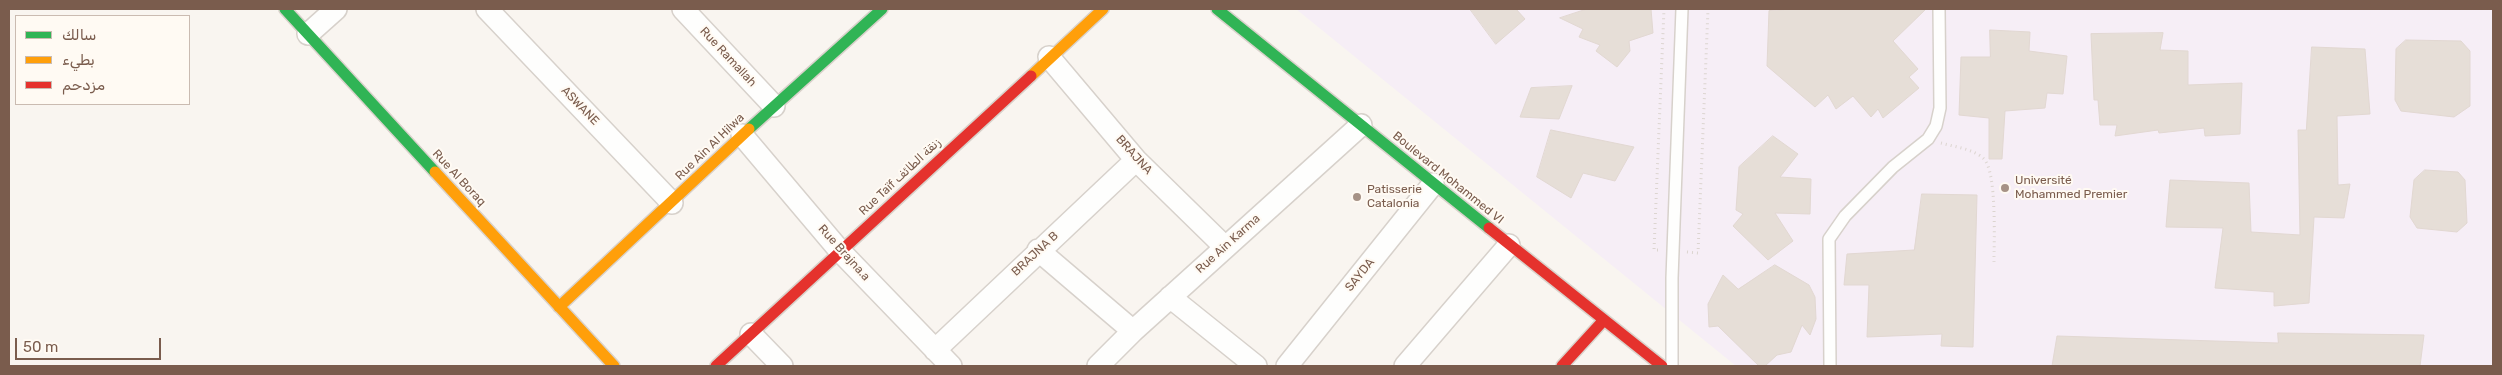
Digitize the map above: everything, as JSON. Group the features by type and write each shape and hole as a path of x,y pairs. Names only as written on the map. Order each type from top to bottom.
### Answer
{"street":[{"name":"Rue Al Boraq","path":"286,9 614,366"},
{"path":"308,34 336,9"},
{"name":"ASWANE","path":"487,9 672,202"},
{"name":"Rue Ramallah","path":"683,9 774,106"},
{"name":"Rue Ain Al Hilwa","path":"559,307 742,135 882,9"},
{"name":"Rue Taïf زنقة الطائف","path":"716,366 1103,9"},
{"name":"Boulevard Mohammed VI","path":"1217,9 1603,321 1662,366"},
{"name":"BRAJNA","path":"1049,57 1136,160 1224,247"},
{"name":"Rue Ain Karma","path":"1105,364 1134,330 1361,125"},
{"name":"Rue Brajna.a","path":"742,135 840,251 951,366"},
{"name":"BRAJNA B","path":"935,350 1038,250 1136,160"},
{"name":"SAYDA","path":"1287,366 1433,184"},
{"path":"1405,366 1509,245"},
{"path":"1038,250 1134,330"},
{"path":"1170,297 1256,366"},
{"path":"1562,366 1603,321"},
{"path":"751,334 782,366"}],"lane":[{"path":"1672,366 1672,278 1682,9"},
{"path":"1830,366 1829,240 1845,216 1893,168 1928,138 1936,126 1940,108 1939,9"}],"path":[{"path":"1928,138 1972,151 1990,166 1994,263"}],"shaded area":[{"name":"Université Mohammed Premier","path":"1296,9 2493,9 2493,366 1736,366"}],"building":[{"path":"1470,9 1516,9 1525,19 1496,44"},
{"path":"1587,9 1651,9 1653,33 1629,41 1630,51 1617,67 1596,51 1600,45 1579,37 1583,29 1560,18"},
{"path":"1791,9 1926,9 1893,41 1918,69 1909,77 1919,88 1883,118 1878,109 1871,117 1853,96 1836,109 1828,95 1815,107 1767,66 1769,11"},
{"path":"1990,30 2030,32 2029,51 2067,56 2063,94 2047,93 2045,108 2005,111 2002,159 1989,159 1989,118 1959,115 1961,57 1990,57"},
{"path":"2163,33 2160,50 2188,51 2188,85 2242,83 2240,134 2205,136 2204,128 2159,133 2158,130 2115,136 2117,125 2100,125 2098,100 2094,100 2091,34"},
{"path":"2406,40 2461,41 2470,51 2470,106 2454,117 2401,111 2395,100 2396,49"},
{"path":"2312,47 2365,49 2370,114 2337,116 2338,185 2350,184 2344,218 2314,217 2309,303 2274,306 2274,292 2215,288 2223,228 2166,227 2170,180 2249,183 2251,232 2300,235 2298,130 2306,130"},
{"path":"1572,86 1559,119 1520,117 1531,88"},
{"path":"1551,130 1634,147 1615,181 1583,173 1571,198 1537,177"},
{"path":"1773,136 1798,154 1780,177 1811,179 1810,214 1775,213 1793,241 1768,260 1733,226 1743,214 1736,210 1739,167"},
{"path":"2425,170 2458,172 2465,180 2467,223 2457,232 2417,228 2410,217 2414,180"},
{"path":"1922,194 1977,195 1973,347 1941,346 1942,334 1867,337 1869,285 1844,285 1847,254 1914,250"},
{"path":"1775,265 1809,285 1815,297 1816,319 1810,335 1802,325 1791,352 1777,355 1765,366 1759,366 1718,326 1709,327 1708,304 1723,275 1738,289"},
{"path":"2278,333 2424,335 2420,366 2052,366 2057,336 2278,343"}],"traffic: fast":[{"path":"285,9 435,172"},
{"path":"749,129 882,9"},
{"path":"1217,9 1489,228"}],"traffic: slow":[{"path":"1031,76 1103,9"},
{"path":"559,307 749,129"},
{"path":"435,172 614,366"}],"traffic: jam":[{"path":"716,366 1031,76"},
{"path":"1489,228 1662,366"},
{"path":"1562,366 1603,321"}],"place":[{"name":"Université Mohammed Premier","path":"2005,188"},
{"name":"Patisserie Catalonia","path":"1357,197"}]}
